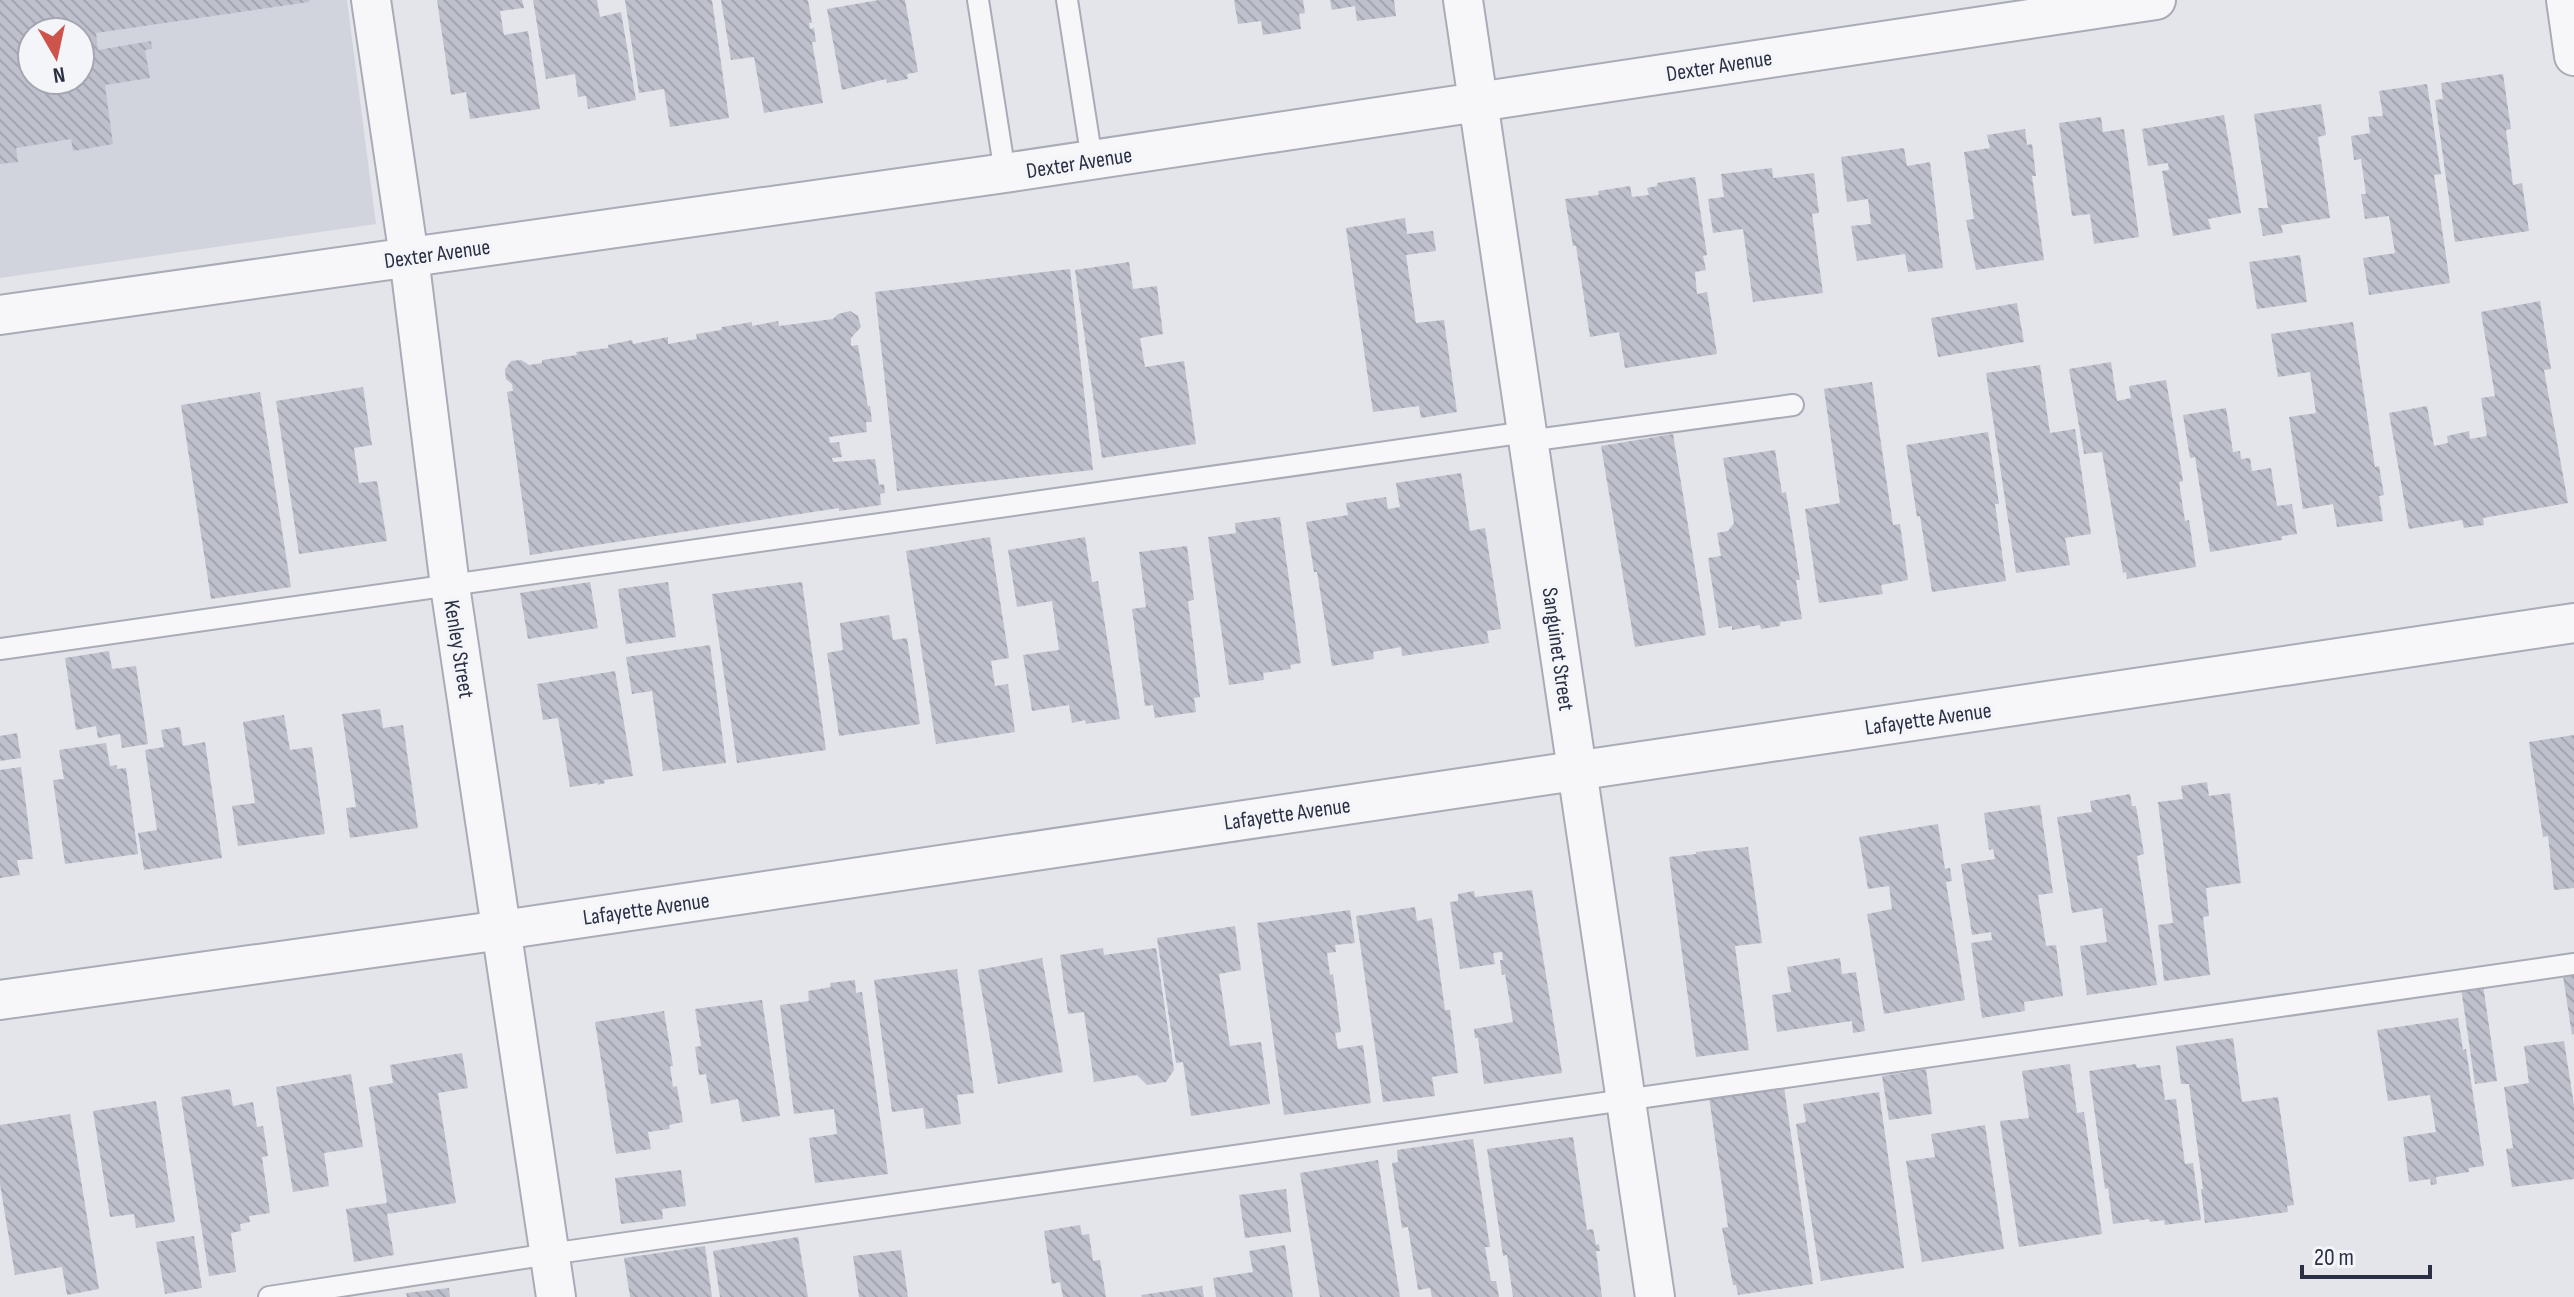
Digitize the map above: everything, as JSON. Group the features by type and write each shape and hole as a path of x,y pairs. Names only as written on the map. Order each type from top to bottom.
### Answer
{"street":[{"name":"Kenley Street","path":"371,0 409,257 450,586 556,1297"},
{"name":"Sanguinet Street","path":"1463,0 1655,1297"},
{"name":"Dexter Avenue","path":"0,315 1005,173 2156,0"},
{"path":"2566,0 2574,56"},
{"name":"Lafayette Avenue","path":"0,1000 502,930 2574,623"}],"lane":[{"path":"978,0 1005,173"},
{"path":"1067,0 1092,160"},
{"path":"0,649 1528,437 1793,405"},
{"path":"269,1297 2574,964"}],"shaded area":[{"path":"0,0 347,0 376,224 0,278"}],"building":[{"path":"0,0 309,0 96,33 98,50 151,41 152,49 145,50 150,78 105,85 113,144 73,151 71,139 16,148 18,162 0,164"},
{"path":"437,0 522,0 524,8 500,11 504,35 528,31 540,109 470,119 466,92 451,95"},
{"path":"533,0 597,0 600,17 621,12 636,100 588,109 586,96 578,97 575,74 546,79"},
{"path":"625,0 712,0 729,118 670,127 664,89 639,93"},
{"path":"721,0 808,0 823,103 764,113 754,57 731,60"},
{"path":"879,0 905,0 918,72 907,74 908,79 887,83 886,79 842,90 827,9"},
{"path":"1234,0 1303,0 1305,13 1299,14 1301,29 1263,35 1261,21 1238,24"},
{"path":"1330,0 1394,0 1396,16 1357,21 1355,6 1332,10"},
{"path":"2503,74 2511,129 2506,130 2513,185 2522,183 2529,231 2455,242 2435,100 2443,99 2441,83"},
{"path":"2427,84 2441,174 2434,175 2450,283 2369,295 2363,258 2395,253 2389,216 2365,219 2361,194 2366,194 2361,159 2354,160 2351,136 2370,133 2368,117 2383,116 2379,91"},
{"path":"2321,104 2326,135 2318,137 2330,218 2281,225 2283,233 2263,236 2258,208 2268,208 2254,114"},
{"path":"2224,115 2241,213 2208,219 2211,229 2173,236 2162,171 2169,170 2168,163 2148,166 2142,129"},
{"path":"2101,117 2103,132 2124,129 2139,237 2094,244 2090,214 2072,216 2059,123"},
{"path":"2025,129 2027,145 2032,144 2036,176 2032,176 2044,260 1976,270 1966,220 1974,219 1964,152 1990,148 1987,135"},
{"path":"1904,148 1907,166 1930,162 1943,268 1908,272 1905,254 1857,261 1851,226 1871,224 1868,199 1847,202 1841,157"},
{"path":"1772,168 1773,178 1814,173 1819,213 1812,214 1823,293 1753,302 1743,229 1713,233 1708,199 1724,197 1721,174"},
{"path":"1695,177 1707,255 1703,256 1706,270 1695,272 1697,294 1707,292 1717,354 1625,368 1619,332 1590,337 1576,246 1573,246 1565,199 1599,195 1598,191 1630,186 1632,197 1649,195 1647,188 1657,186 1657,183"},
{"path":"1405,218 1407,234 1433,231 1436,251 1406,255 1416,323 1444,320 1457,412 1421,418 1419,406 1373,412 1346,228"},
{"path":"2300,255 2307,302 2257,309 2249,262"},
{"path":"1129,262 1133,289 1157,286 1163,334 1140,338 1145,367 1184,361 1196,444 1102,458 1075,270"},
{"path":"1070,269 1093,470 897,491 875,292"},
{"path":"2540,301 2551,369 2544,370 2568,503 2483,518 2484,525 2464,528 2462,520 2409,529 2389,413 2427,406 2434,446 2448,443 2447,436 2469,431 2470,439 2487,436 2481,398 2495,396 2481,312"},
{"path":"2017,303 2024,342 1938,357 1931,318"},
{"path":"850,311 858,316 861,327 851,338 851,346 858,345 872,422 866,422 867,432 829,437 830,443 839,442 842,457 832,458 833,462 875,459 879,485 884,484 885,493 880,494 881,505 839,511 839,508 530,555 507,392 513,391 512,384 506,379 505,369 511,361 521,360 529,365 632,340 633,344 668,337 668,344 697,339 696,334 721,330 722,327 778,321 779,326 833,319"},
{"path":"2353,322 2375,467 2379,466 2384,495 2379,496 2383,521 2337,527 2333,504 2303,509 2289,417 2316,413 2310,372 2278,377 2271,334"},
{"path":"2111,362 2117,401 2131,398 2129,386 2166,380 2183,481 2179,482 2185,521 2189,520 2196,567 2127,579 2126,572 2123,573 2102,452 2084,454 2069,369"},
{"path":"2040,365 2050,433 2075,429 2091,534 2065,538 2070,565 2016,573 1986,373"},
{"path":"1872,382 1893,525 1900,524 1908,580 1881,585 1883,594 1819,603 1805,509 1840,503 1824,389"},
{"path":"363,387 372,445 354,448 359,483 377,481 387,541 299,554 276,401"},
{"path":"260,392 291,587 211,599 181,405"},
{"path":"2226,408 2233,452 2240,451 2241,459 2250,458 2252,471 2271,468 2277,506 2292,504 2297,534 2282,536 2282,540 2210,552 2195,457 2190,458 2183,415"},
{"path":"1988,432 2006,581 1932,592 1906,445"},
{"path":"1673,434 1706,635 1635,647 1601,446"},
{"path":"1775,450 1782,493 1786,492 1800,580 1796,580 1802,619 1761,629 1760,625 1732,630 1732,626 1719,628 1708,558 1721,556 1717,533 1728,531 1734,523 1723,458"},
{"path":"1461,473 1470,531 1485,528 1501,629 1487,631 1489,643 1402,656 1401,647 1373,652 1374,659 1332,666 1306,522 1348,515 1346,503 1386,497 1388,509 1400,507 1396,483"},
{"path":"1280,517 1301,663 1290,665 1291,669 1263,673 1264,680 1229,685 1208,537 1236,533 1235,523"},
{"path":"990,537 1009,658 991,661 995,686 1008,684 1015,732 936,744 906,551"},
{"path":"1085,537 1092,582 1098,581 1120,719 1086,724 1085,720 1072,723 1069,705 1032,711 1023,655 1059,650 1052,601 1017,607 1008,550"},
{"path":"1187,546 1194,600 1188,601 1200,697 1194,698 1196,712 1155,718 1153,705 1145,706 1132,609 1146,607 1139,552"},
{"path":"590,582 598,628 528,639 520,593"},
{"path":"668,582 676,637 626,644 618,589"},
{"path":"802,582 826,750 737,763 712,594"},
{"path":"889,615 893,640 907,638 920,724 839,736 827,653 843,650 840,623"},
{"path":"710,645 726,763 663,771 652,691 632,694 626,657"},
{"path":"109,651 112,669 136,666 148,744 122,748 120,734 98,738 96,726 76,730 65,658"},
{"path":"615,671 633,776 604,780 605,783 598,785 570,787 558,718 543,720 537,684"},
{"path":"380,709 383,728 403,725 418,828 350,838 346,808 356,807 342,714"},
{"path":"284,715 290,750 312,747 325,834 238,846 232,806 255,803 243,722"},
{"path":"180,727 183,746 205,742 222,858 144,870 138,833 157,830 145,750 164,747 161,730"},
{"path":"17,733 21,758 0,761 0,736"},
{"path":"2574,735 2574,888 2554,890 2548,836 2543,837 2529,742"},
{"path":"106,743 110,766 126,768 138,854 65,864 53,780 64,779 59,750"},
{"path":"21,767 33,859 17,860 20,875 0,878 0,770"},
{"path":"2207,782 2209,796 2230,793 2241,883 2206,888 2209,916 2203,917 2210,975 2164,981 2158,925 2173,923 2158,802 2183,799 2181,786"},
{"path":"2130,794 2132,806 2136,806 2144,854 2137,856 2157,985 2087,995 2080,946 2107,942 2102,908 2072,913 2057,817 2092,812 2090,801"},
{"path":"2040,805 2053,893 2038,895 2046,946 2056,945 2063,996 2024,1002 2025,1011 1982,1018 1971,943 1992,940 1991,932 1972,935 1961,864 1995,859 1993,849 1989,850 1984,813"},
{"path":"1938,824 1945,869 1950,868 1952,881 1946,882 1965,1000 1884,1014 1867,914 1892,909 1889,886 1868,889 1859,837"},
{"path":"1748,847 1762,943 1735,946 1749,1050 1696,1057 1669,857"},
{"path":"1532,890 1562,1073 1484,1084 1474,1029 1513,1022 1505,974 1502,975 1502,952 1493,953 1495,964 1460,969 1450,902 1458,901 1458,894 1474,891 1475,897"},
{"path":"1415,907 1417,921 1432,918 1445,1010 1450,1010 1458,1073 1432,1077 1435,1096 1383,1102 1356,916"},
{"path":"1350,910 1355,943 1335,945 1336,952 1327,953 1341,1032 1335,1033 1338,1049 1363,1045 1371,1103 1284,1115 1257,923"},
{"path":"1235,926 1241,970 1219,974 1230,1046 1261,1042 1270,1104 1191,1116 1183,1062 1176,1063 1157,938"},
{"path":"1103,948 1104,955 1156,948 1174,1070 1166,1082 1147,1085 1137,1075 1094,1082 1084,1012 1068,1014 1060,955"},
{"path":"1042,958 1063,1072 998,1084 978,970"},
{"path":"1840,958 1842,974 1856,972 1865,1031 1853,1033 1852,1021 1777,1032 1772,995 1791,992 1787,967"},
{"path":"957,969 974,1093 957,1095 961,1124 926,1129 923,1108 892,1112 874,980"},
{"path":"2574,975 2574,1034 2572,1035 2563,976"},
{"path":"2482,978 2497,1081 2475,1084 2460,981"},
{"path":"855,980 856,993 862,992 888,1174 815,1183 809,1138 837,1134 834,1109 794,1114 780,1005 809,1001 808,991 831,987 830,983"},
{"path":"762,1000 780,1116 742,1122 738,1099 711,1104 706,1074 699,1075 695,1047 701,1046 695,1009"},
{"path":"664,1011 673,1066 670,1066 673,1087 677,1086 683,1122 669,1125 670,1129 648,1132 651,1149 616,1154 595,1022"},
{"path":"2458,1018 2463,1050 2466,1049 2484,1166 2469,1168 2469,1172 2436,1177 2437,1184 2431,1185 2430,1179 2409,1182 2403,1137 2436,1132 2430,1095 2388,1101 2377,1030"},
{"path":"2233,1038 2242,1102 2278,1097 2294,1205 2287,1206 2288,1212 2205,1223 2189,1084 2181,1084 2176,1046"},
{"path":"2564,1041 2574,1105 2574,1179 2512,1187 2506,1149 2513,1148 2504,1087 2529,1083 2524,1046"},
{"path":"462,1053 468,1088 438,1093 456,1203 387,1214 394,1255 354,1262 346,1209 387,1203 369,1087 393,1083 390,1065"},
{"path":"2070,1064 2077,1113 2084,1112 2102,1234 2019,1247 2000,1121 2029,1118 2022,1071"},
{"path":"2136,1064 2137,1068 2160,1065 2165,1100 2176,1099 2185,1164 2193,1163 2201,1220 2165,1225 2164,1220 2150,1222 2149,1219 2113,1224 2108,1188 2105,1189 2089,1071"},
{"path":"1926,1069 1932,1114 1889,1120 1882,1076"},
{"path":"351,1074 363,1147 324,1153 329,1186 293,1192 276,1087"},
{"path":"1784,1087 1813,1284 1738,1295 1736,1285 1733,1285 1722,1228 1728,1227 1709,1097"},
{"path":"230,1089 233,1106 253,1102 257,1127 263,1126 268,1156 262,1157 270,1213 249,1216 250,1222 240,1224 241,1231 231,1233 236,1272 209,1276 181,1097"},
{"path":"1879,1092 1904,1268 1821,1281 1796,1124 1806,1122 1803,1104"},
{"path":"156,1101 175,1222 136,1228 134,1214 110,1217 93,1111"},
{"path":"70,1114 99,1289 67,1295 62,1267 15,1275 0,1184 0,1125"},
{"path":"1985,1125 2004,1249 1922,1262 1906,1161 1935,1157 1931,1134"},
{"path":"1573,1137 1587,1230 1593,1229 1596,1245 1599,1244 1600,1251 1596,1251 1602,1297 1513,1297 1507,1255 1503,1256 1487,1149"},
{"path":"1473,1139 1490,1247 1485,1247 1491,1281 1496,1281 1499,1297 1432,1297 1430,1288 1418,1290 1408,1227 1402,1228 1392,1163 1398,1162 1397,1150"},
{"path":"1378,1160 1400,1297 1320,1297 1300,1173"},
{"path":"681,1170 686,1206 662,1209 663,1219 621,1224 615,1178"},
{"path":"1286,1189 1291,1232 1245,1238 1239,1195"},
{"path":"1080,1225 1082,1235 1089,1234 1093,1261 1100,1260 1106,1297 1063,1297 1060,1282 1052,1284 1044,1231"},
{"path":"194,1236 202,1288 165,1294 156,1242"},
{"path":"798,1237 808,1297 720,1297 713,1251"},
{"path":"1285,1245 1293,1297 1216,1297 1213,1278 1253,1272 1249,1251"},
{"path":"705,1246 712,1297 630,1297 624,1258"},
{"path":"901,1250 908,1297 859,1297 853,1256"},
{"path":"1202,1286 1204,1297 1141,1295"},
{"path":"449,1288 450,1297 407,1297 406,1293"}]}
